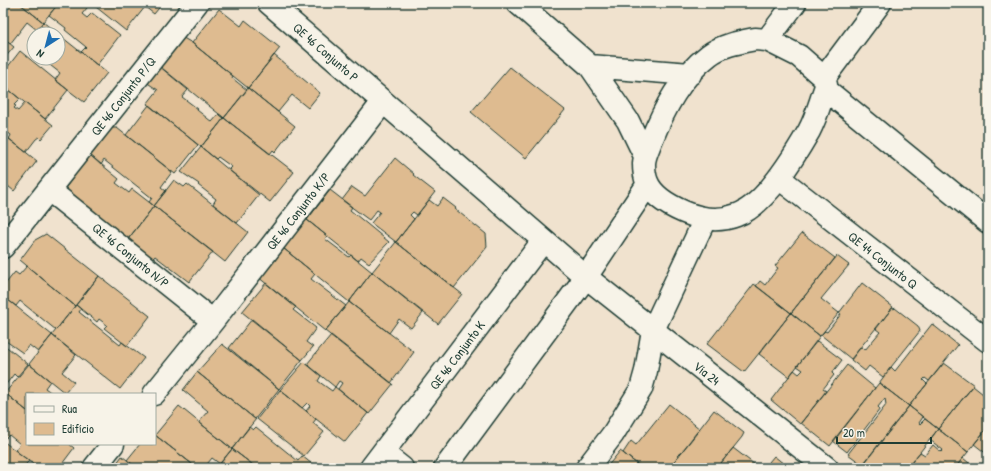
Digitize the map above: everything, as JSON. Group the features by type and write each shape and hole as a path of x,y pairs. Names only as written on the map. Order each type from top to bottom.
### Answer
{"street":[{"name":"QE 46 Conjunto P/Q","path":"3,247 197,3"},
{"name":"QE 46 Conjunto P","path":"269,3 383,102"},
{"path":"518,3 590,66 628,122 645,156"},
{"path":"767,40 795,3"},
{"path":"880,3 824,84 815,119 809,131 779,178 750,208 736,216 705,219 696,217 656,196 648,184 644,164 645,156 660,119 679,87 710,54 725,46 755,39 767,40 799,56 824,84 988,222"},
{"path":"590,66 690,74"},
{"path":"383,102 586,277"},
{"name":"QE 46 Conjunto K/P","path":"155,393 213,321 383,102"},
{"name":"QE 44 Conjunto Q","path":"779,178 988,341"},
{"path":"445,468 586,277 648,184"},
{"name":"QE 46 Conjunto N/P","path":"49,190 213,321"},
{"path":"587,468 613,434 641,388 646,371 653,330 705,219"},
{"name":"QE 46 Conjunto K","path":"377,460 543,241"},
{"name":"Via 24","path":"586,277 827,468"},
{"path":"94,468 112,445"},
{"path":"377,460 402,468"}],"building":[{"path":"3,3 19,3 43,22 40,26 32,26 27,22 10,44 3,38"},
{"path":"19,3 59,3 43,22"},
{"path":"59,3 81,3 87,8 82,14 87,18 92,13 120,35 97,65 81,52 86,47 66,31 66,26 63,26 49,15"},
{"path":"91,3 140,3 145,7 126,31"},
{"path":"140,3 163,3 154,14"},
{"path":"219,9 241,26 245,20 280,48 248,88 192,43"},
{"path":"43,22 48,26 40,26"},
{"path":"180,36 192,43 233,76 232,78 247,90 224,118 157,64"},
{"path":"3,38 14,47 3,60"},
{"path":"66,40 107,73 84,102 55,80 60,73 51,66 66,66"},
{"path":"20,51 26,56 26,66 38,66 68,90 45,119 3,85 3,73"},
{"path":"274,55 320,93 308,108 292,95 278,112 248,88"},
{"path":"159,66 188,90 182,97 212,122 219,114 224,118 201,147 147,104 158,90 146,82"},
{"path":"510,67 565,110 526,158 471,112"},
{"path":"3,85 20,99 14,105 16,106 14,108 18,111 25,103 53,125 41,139 39,137 36,139 26,152 9,139 11,135 3,129"},
{"path":"248,88 295,126 275,152 273,150 270,154 224,118"},
{"path":"149,105 198,145 175,174 126,135"},
{"path":"224,118 294,172 270,202 229,170 232,167 218,157 216,159 201,147"},
{"path":"112,128 117,128 172,172 161,187 166,191 154,206 149,202 152,198 104,160 101,165 90,155"},
{"path":"3,134 37,161 14,191 3,182"},
{"path":"201,147 259,195 237,223 213,204 216,199 198,185 199,184 181,172"},
{"path":"90,155 119,179 116,183 129,193 132,189 154,206 125,243 63,191"},
{"path":"395,158 414,174 413,175 435,192 417,215 413,212 410,215 414,219 396,242 371,223 380,212 377,210 369,220 342,200 352,187 365,196"},
{"path":"174,180 184,187 187,184 248,232 225,262 154,206"},
{"path":"330,190 352,207 350,210 389,242 369,263 361,257 358,261 307,220"},
{"path":"443,198 486,234 487,247 454,288 396,242 429,200 437,206"},
{"path":"154,206 213,252 189,282 155,256 150,262 125,243"},
{"path":"306,219 327,236 325,239 349,257 351,255 372,272 349,302 283,248"},
{"path":"802,233 835,258 791,313 756,286 760,281 765,285 778,268 775,266"},
{"path":"46,234 99,276 75,306 20,260 35,240"},
{"path":"396,242 462,294 438,324 372,272"},
{"path":"283,248 315,274 311,279 346,306 325,331 258,277"},
{"path":"837,256 849,265 821,299 839,313 820,336 791,313"},
{"path":"27,266 75,306 56,330 20,301 16,306 3,296 3,287 15,272 19,275"},
{"path":"372,272 423,313 411,328 399,319 389,333 349,302"},
{"path":"99,276 150,316 127,346 104,328 107,325 99,319 97,322 76,305"},
{"path":"266,283 296,307 293,310 316,328 306,342 313,347 302,360 242,312"},
{"path":"862,283 893,307 851,359 821,335 825,331 827,332 841,314 839,313"},
{"path":"754,284 791,313 744,372 707,344"},
{"path":"3,296 52,335 38,352 29,345 23,353 3,339"},
{"path":"349,302 414,352 391,383 325,331"},
{"path":"76,305 81,309 79,312 120,345 122,342 144,358 120,389 52,335"},
{"path":"892,308 895,308 918,326 920,331 883,377 869,366 865,371 851,360 861,347 865,350 880,332 876,329"},
{"path":"791,313 820,336 789,377 759,354"},
{"path":"252,319 302,360 279,389 229,348"},
{"path":"932,324 958,345 929,381 925,378 923,380 927,384 909,406 879,383 891,367 895,371"},
{"path":"52,335 76,355 62,372 74,382 65,393 29,364"},
{"path":"331,335 393,384 369,414 338,389 342,383 339,381 335,387 307,364"},
{"path":"817,341 842,360 832,373 834,375 823,389 826,391 800,424 771,400 794,370 799,374 803,370 797,366"},
{"path":"3,344 28,364 17,377 14,374 4,387 3,386"},
{"path":"222,344 279,389 255,419 197,372"},
{"path":"304,362 321,376 318,381 332,391 335,387 368,413 345,442 306,411 310,406 307,403 302,408 280,390"},
{"path":"944,363 974,385 938,429 909,406"},
{"path":"29,364 50,381 45,388 52,393 26,393 26,410 5,393"},
{"path":"847,365 875,388 830,446 801,423"},
{"path":"197,372 256,419 232,449 200,423 201,419 208,411 183,390"},
{"path":"879,383 909,406 863,465 848,454 886,405 885,398 878,407 880,409 847,452 833,441"},
{"path":"973,386 983,394 985,391 988,392 988,427 968,452 938,429"},
{"path":"280,390 316,419 313,423 324,432 304,456 257,419"},
{"path":"5,393 26,410 26,445 70,445 74,448 59,468 38,468 15,450 20,444 9,435 3,441 3,396"},
{"path":"669,404 700,429 669,468 642,468 623,453 631,441 636,445"},
{"path":"179,406 232,449 220,464 212,458 204,468 197,468 156,436 156,434"},
{"path":"909,406 923,417 919,423 920,424 925,419 938,429 920,452 907,468 860,468"},
{"path":"714,410 744,433 742,437 717,468 669,468"},
{"path":"249,427 253,430 256,427 298,461 302,456 317,468 257,468 232,449"},
{"path":"988,427 988,455 974,444"},
{"path":"938,429 968,452 955,468 907,468 920,452 925,455 933,445 941,452 943,450 930,440"},
{"path":"156,436 197,468 137,468 127,460 139,445 156,445"},
{"path":"3,441 29,461 22,468 3,468"},
{"path":"733,448 750,461 759,468 717,468"},
{"path":"232,449 257,468 216,468"},
{"path":"620,451 623,453 642,468 606,468"},
{"path":"122,456 137,468 113,468"},
{"path":"774,456 789,468 764,468"},
{"path":"963,458 975,468 955,468"}]}
